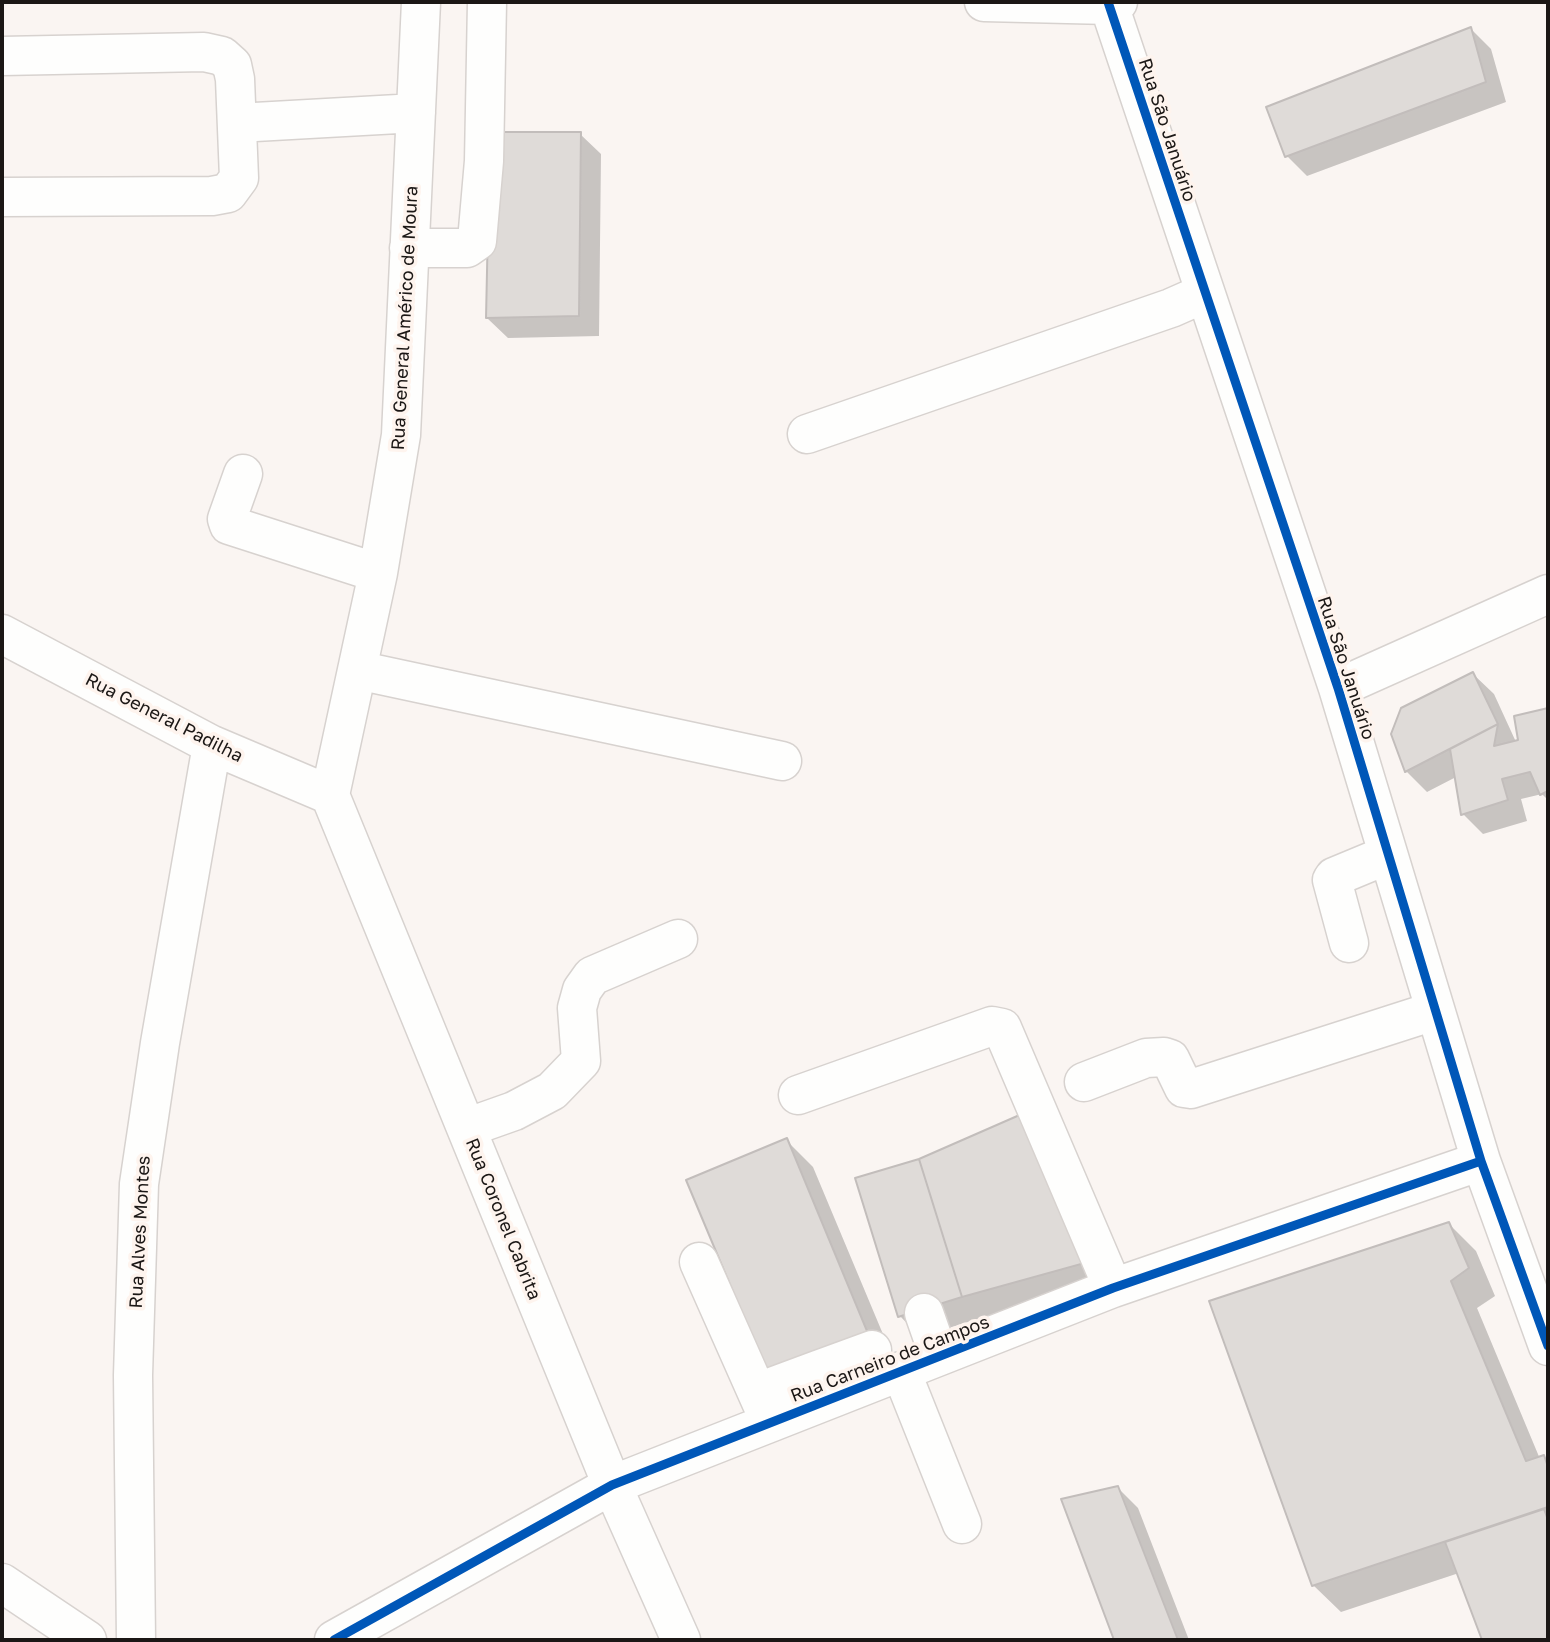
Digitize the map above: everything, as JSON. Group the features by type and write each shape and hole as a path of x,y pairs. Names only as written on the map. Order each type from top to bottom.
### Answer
{"street":[{"name":"Rua General Américo de Moura","path":"330,795 378,573 401,435 421,2"},
{"path":"410,248 467,248 477,241 484,161 487,2"},
{"path":"984,2 1112,3"},
{"name":"Rua São Januário","path":"1112,3 1205,293 1338,688 1481,1161 1548,1346"},
{"path":"2,56 204,52 222,56 232,65 235,79 239,178 228,193 212,196 2,197"},
{"path":"237,123 416,113"},
{"path":"807,434 1171,308 1205,293"},
{"path":"243,474 227,519 229,525 378,573"},
{"path":"1338,688 1548,594"},
{"name":"Rua General Padilha","path":"2,634 212,745 330,795"},
{"path":"358,670 782,761"},
{"name":"Rua Alves Montes","path":"135,1640 133,1375 139,1184 160,1043 212,745"},
{"name":"Rua Coronel Cabrita","path":"330,795 612,1485 681,1640"},
{"path":"1349,943 1332,880 1387,855"},
{"path":"466,1128 514,1111 552,1091 581,1061 578,1008 582,990 592,976 678,939"},
{"path":"1084,1082 1146,1058 1164,1057 1170,1059 1184,1087 1191,1089 1434,1011"},
{"path":"798,1095 992,1026 1002,1028 1113,1288"},
{"name":"Rua Carneiro de Campos","path":"359,1634 612,1485 764,1407 887,1361 939,1356 1113,1288 1481,1161"},
{"path":"699,1262 764,1407"},
{"path":"924,1313 939,1356"},
{"path":"887,1361 962,1524"},
{"path":"2,1583 71,1636"}],"building":[{"path":"1471,27 1486,82 1285,157 1266,107"},
{"path":"490,132 581,132 579,316 486,318"},
{"path":"1473,672 1498,724 1405,772 1391,734 1401,708"},
{"path":"1548,708 1548,791 1540,795 1530,772 1502,779 1508,800 1461,815 1450,749 1498,724 1494,746 1518,740 1514,716"},
{"path":"1031,1110 1092,1261 962,1297 919,1159"},
{"path":"787,1138 872,1343 772,1385 686,1180"},
{"path":"919,1159 962,1297 898,1317 855,1178"},
{"path":"1449,1222 1469,1268 1451,1281 1526,1461 1544,1455 1548,1467 1548,1507 1312,1586 1209,1301"},
{"path":"1118,1486 1178,1640 1114,1640 1061,1499"},
{"path":"1544,1509 1548,1520 1548,1640 1482,1640 1445,1542"}],"cycle path":[{"path":"1108,2 1338,688 1481,1161 1548,1346"},
{"path":"334,1640 612,1485 1113,1288 1481,1161"}]}
